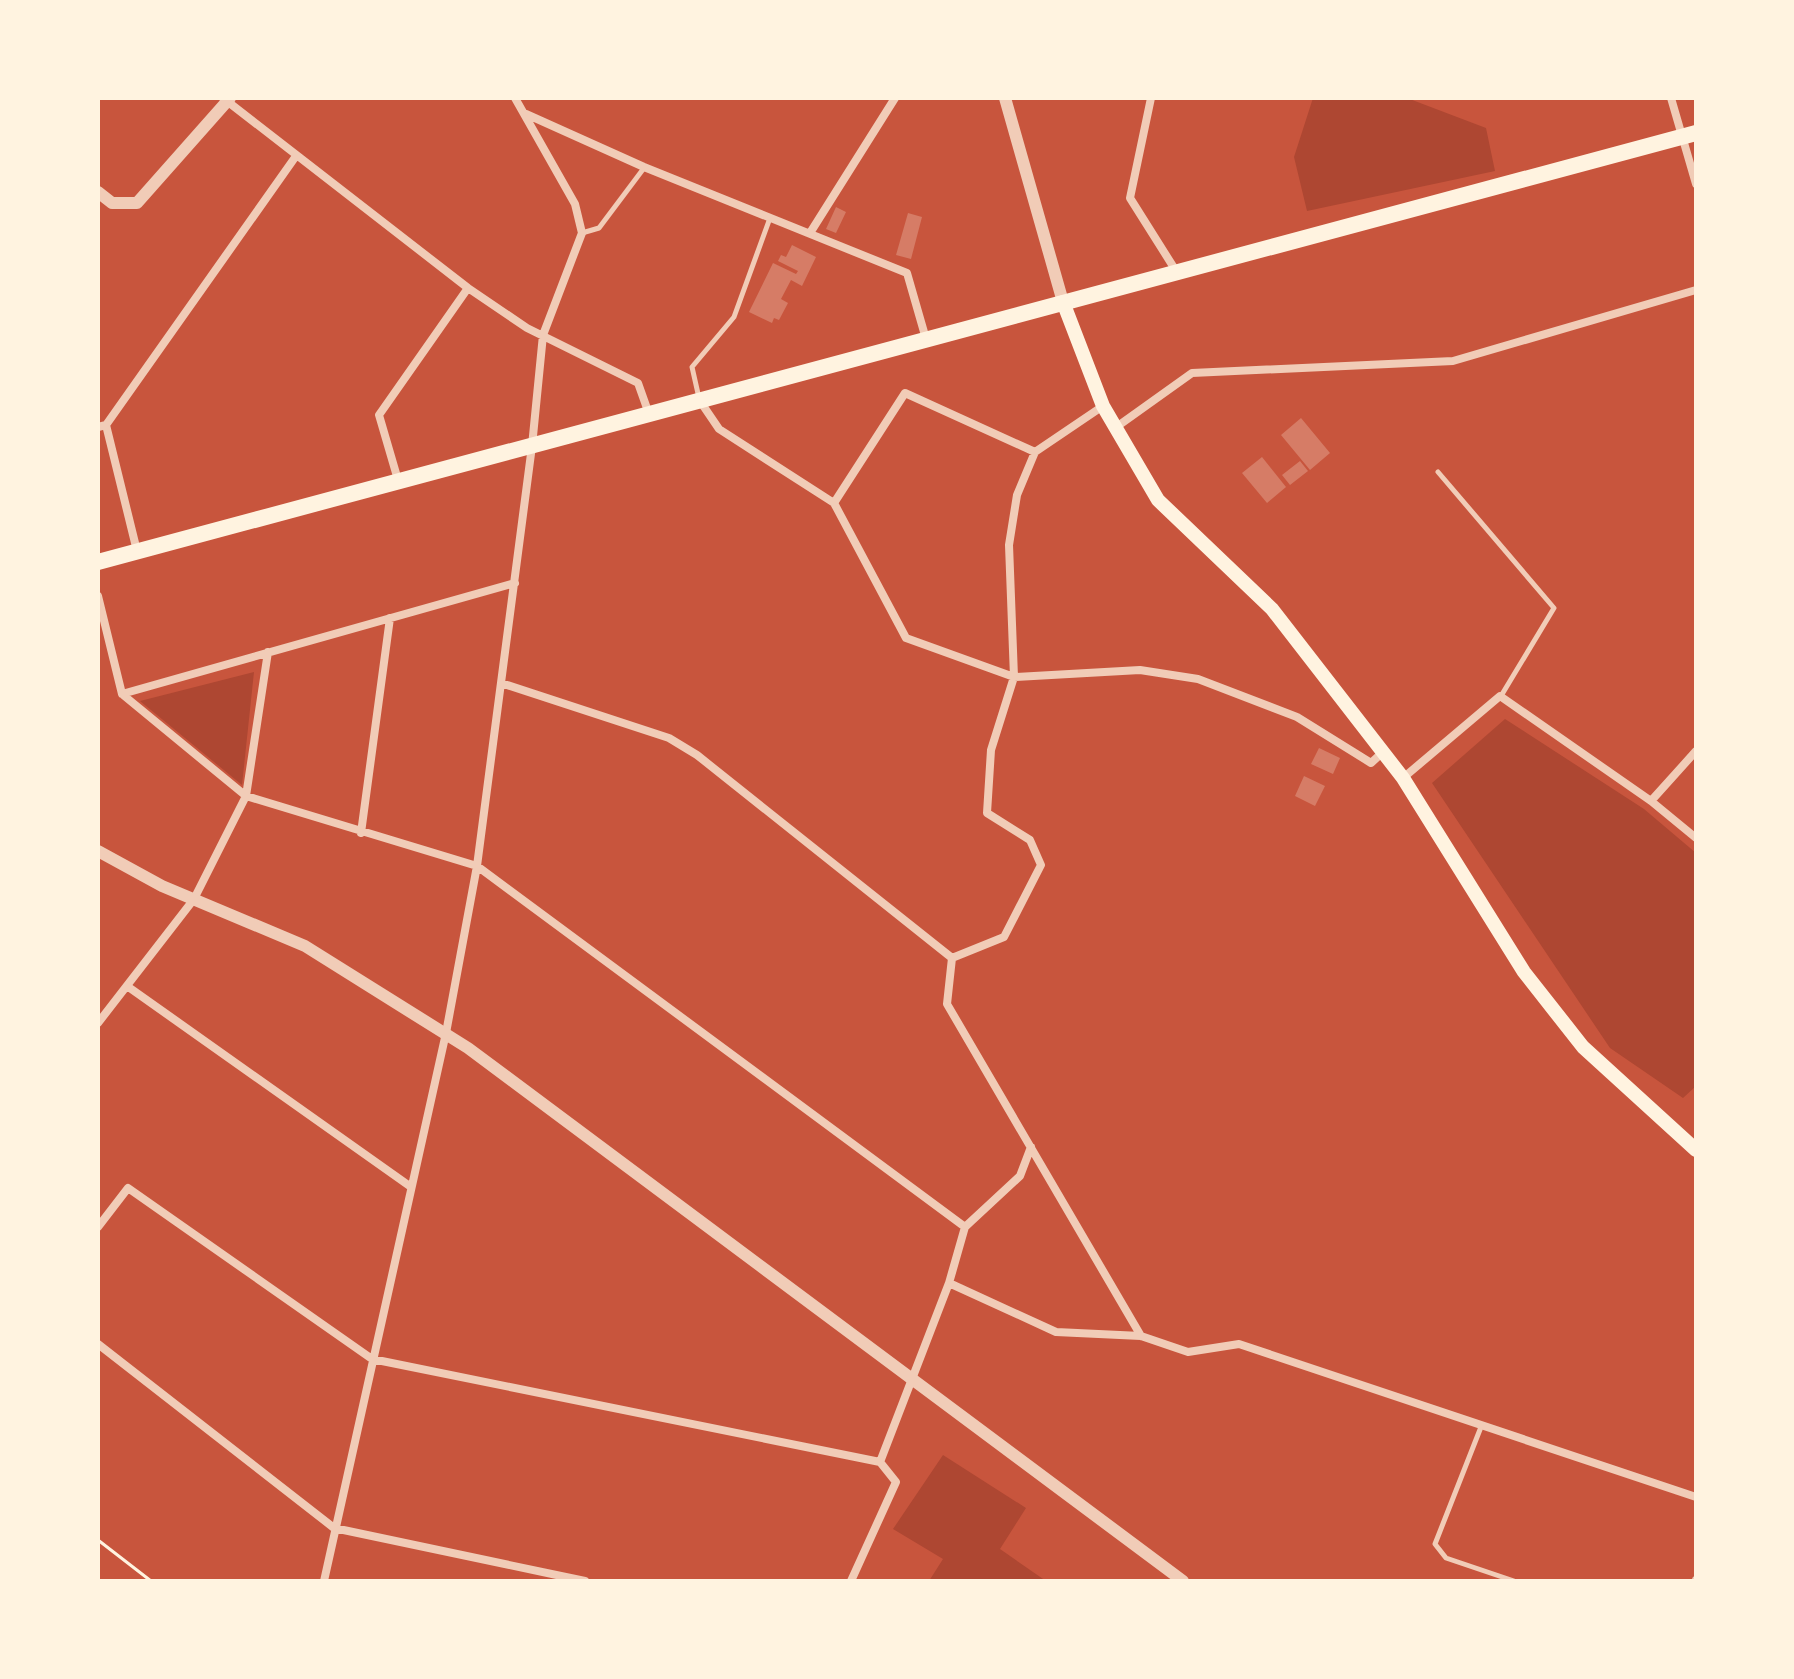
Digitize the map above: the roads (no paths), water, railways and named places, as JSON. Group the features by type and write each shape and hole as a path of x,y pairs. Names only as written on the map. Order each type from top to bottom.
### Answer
{"highway":[{"path":"98,562 1689,135"}],"main road":[{"path":"1063,302 1103,406 1158,500 1272,609 1403,778 1524,972 1583,1047 1696,1150"}],"street":[{"path":"324,1581 446,1033 477,866 515,583 543,335 582,233 575,204 515,98"},
{"path":"810,233 895,98"},
{"path":"1005,98 1063,302"},
{"path":"1151,98 1130,198 1176,271"},
{"path":"1671,98 1689,135 1696,184"},
{"path":"98,192 112,203 137,203 227,99 468,288 543,335 638,383 649,414"},
{"path":"525,114 644,167 907,273 926,339"},
{"path":"137,551 102,426 296,156"},
{"path":"398,480 379,415 468,288"},
{"path":"1115,428 1192,373 1453,361 1696,290"},
{"path":"834,503 905,393 1035,452"},
{"path":"700,401 719,429 834,503 906,638 1014,677 1140,670 1198,679 1297,717 1371,763 1383,752"},
{"path":"952,958 1004,937 1041,865 1030,840 987,813 991,750 1014,677 1009,545 1017,495 1035,452 1103,406"},
{"path":"122,694 515,583"},
{"path":"98,596 122,694 246,796 477,866 965,1227"},
{"path":"361,833 390,618"},
{"path":"98,1023 194,899 246,796 268,652"},
{"path":"501,683 669,738 697,755 952,958"},
{"path":"1403,778 1500,696 1651,801 1696,838"},
{"path":"1651,801 1696,751"},
{"path":"98,851 162,886 305,946 446,1033 1183,1581"},
{"path":"952,958 947,1004 1141,1336"},
{"path":"127,986 411,1187"},
{"path":"880,1462 949,1283 965,1227 1020,1176 1031,1147"},
{"path":"98,1227 128,1188 372,1359 880,1462 896,1482 851,1581"},
{"path":"949,1283 1056,1332 1141,1336 1188,1352 1239,1344 1696,1497"},
{"path":"98,1344 334,1528 585,1581"}],"lane":[{"path":"582,233 599,228 644,167"},
{"path":"700,401 692,367 734,317 770,217"},
{"path":"1438,472 1554,608 1500,696"},
{"path":"1481,1427 1435,1544 1446,1558 1514,1581"}]}
